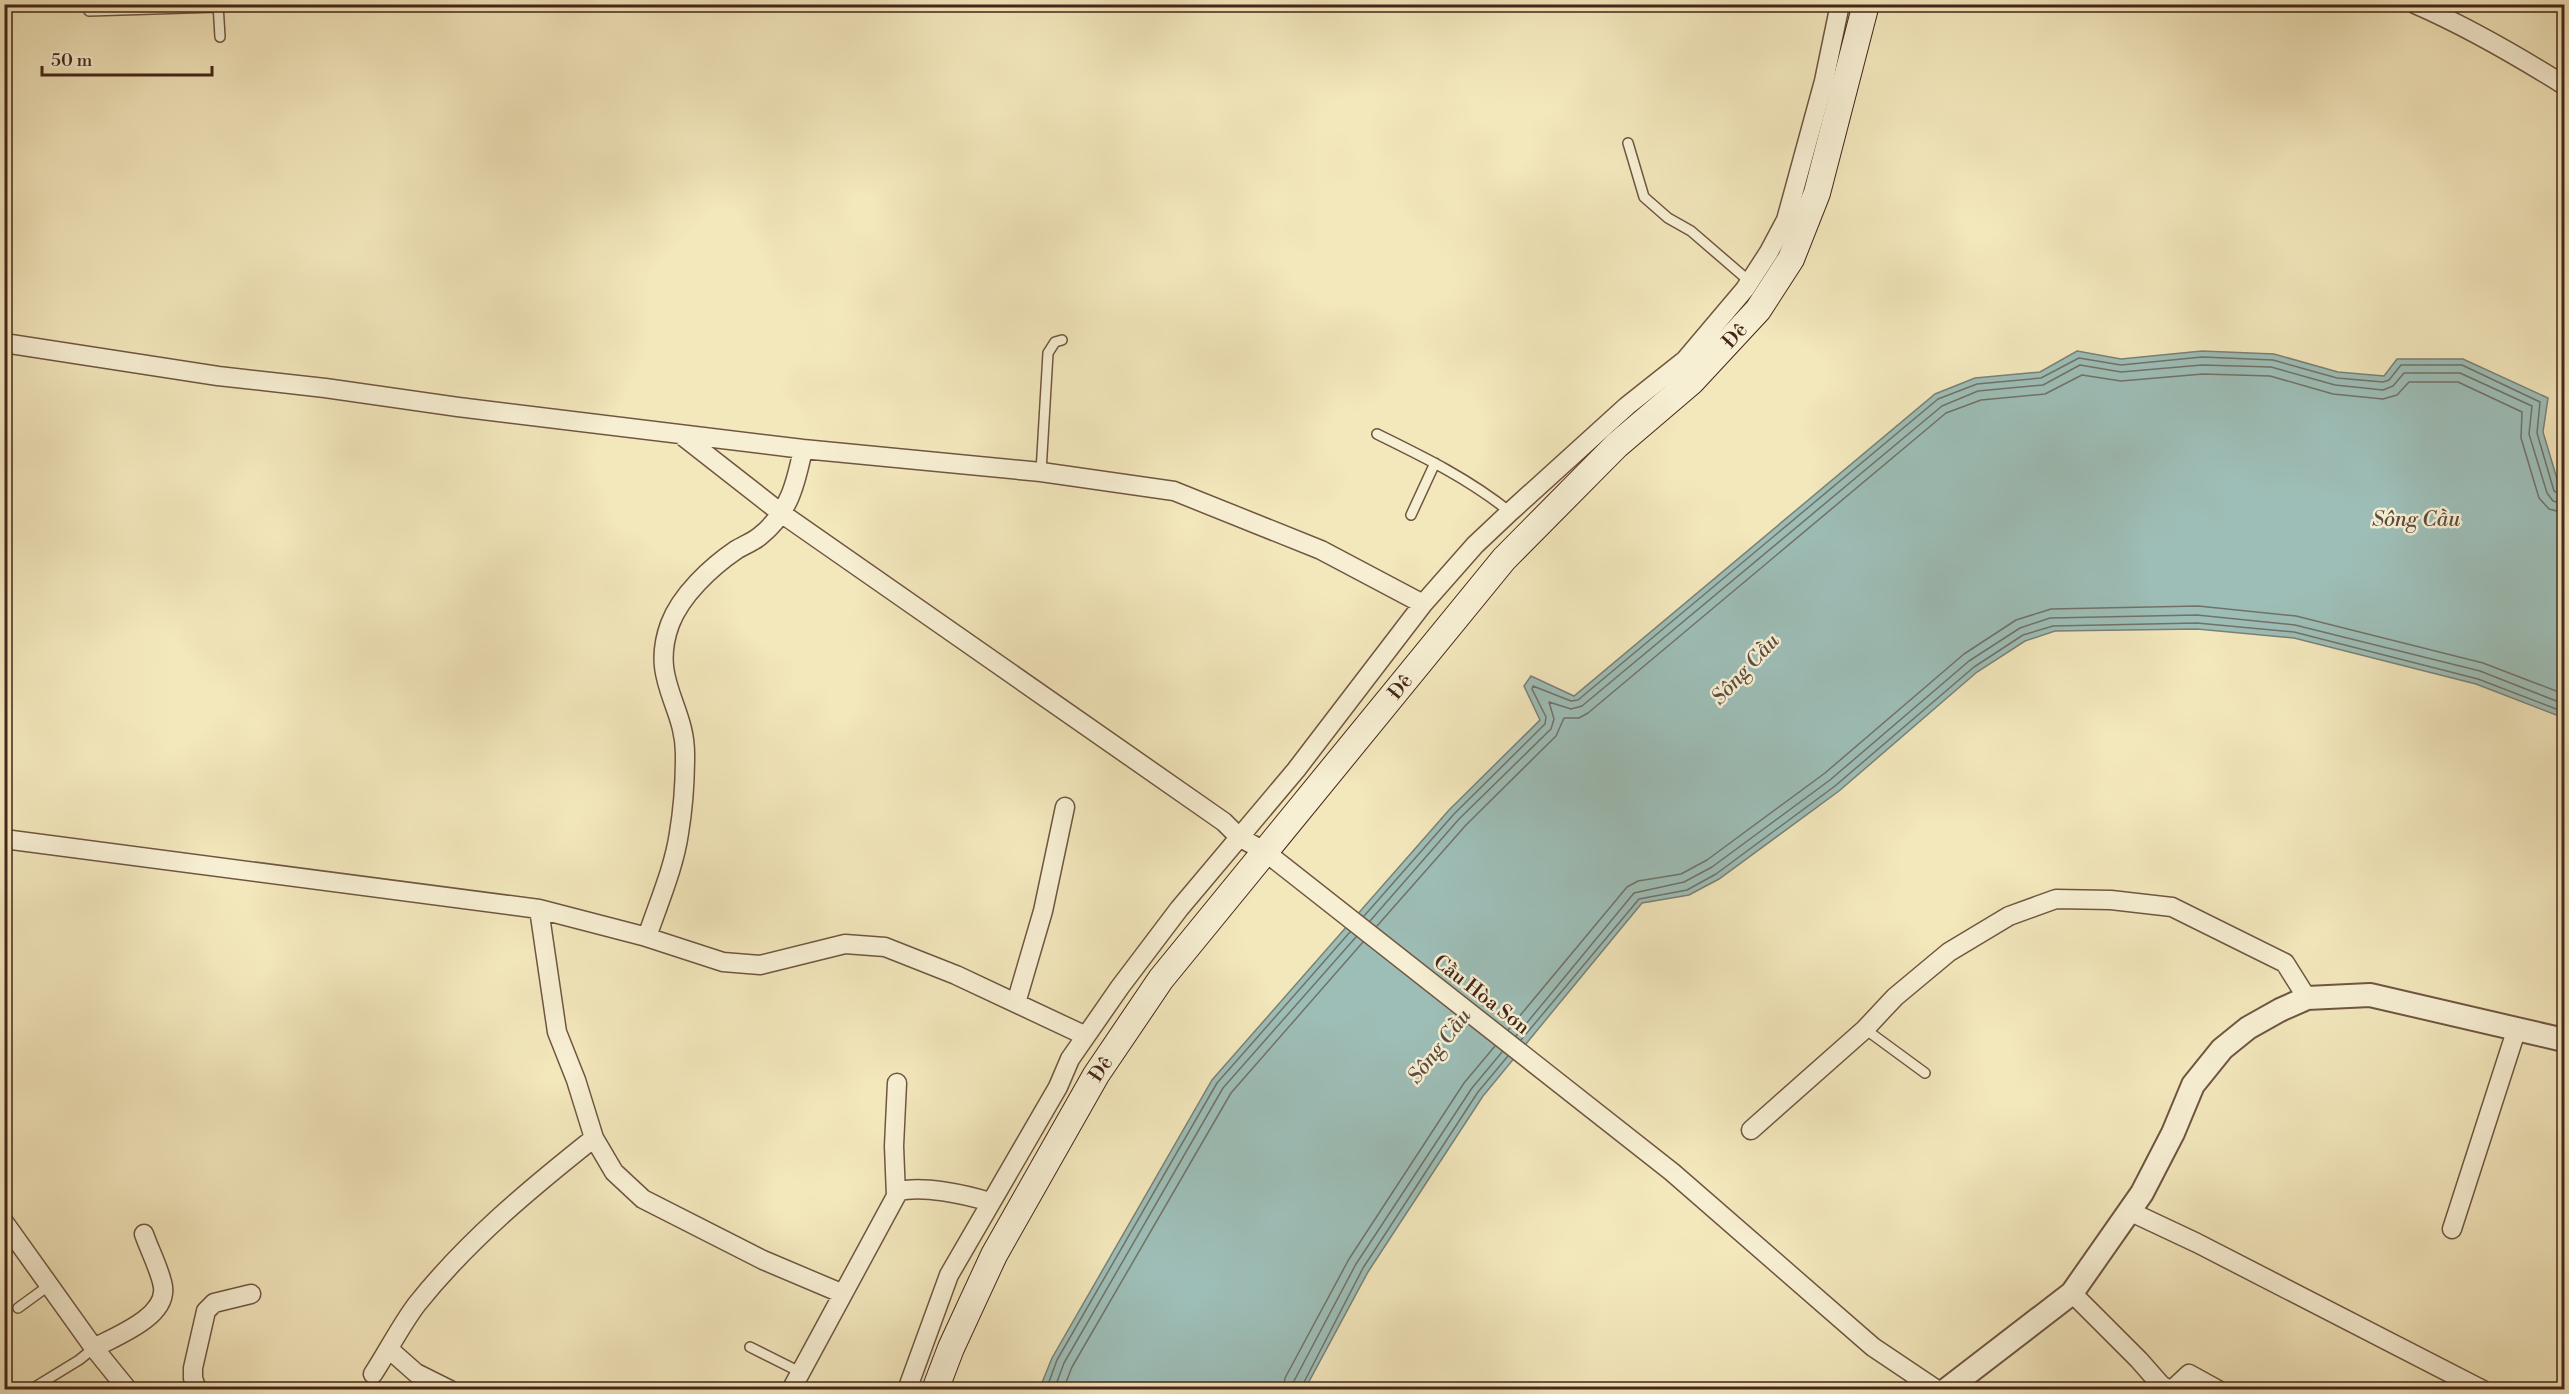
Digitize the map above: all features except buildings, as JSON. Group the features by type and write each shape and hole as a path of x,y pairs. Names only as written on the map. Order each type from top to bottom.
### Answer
{"main road":[{"name":"Đê","path":"935,1389 951,1348 994,1255 1096,1075 1161,979 1504,559 1617,445 1692,381 1758,310 1791,259 1817,193 1866,4"}],"street":[{"path":"907,1389 950,1275 1058,1087 1070,1059 1172,918 1324,734 1423,604 1475,545 1627,406 1685,360 1714,328 1769,252 1786,220 1824,81 1840,4"},
{"path":"2415,4 2454,21 2565,85"},
{"path":"4,343 218,376 325,388 458,407 803,449 1041,472 1174,491 1321,550 1423,604"},
{"name":"Cầu Hòa Sơn","path":"680,434 781,513 1224,822 1239,837 1264,851 1672,1172 1873,1347 1937,1389"},
{"path":"647,937 679,834 686,756 683,728 669,694 663,669 664,647 671,622 688,595 706,575 735,551 760,536 781,513 795,488 803,449"},
{"path":"1016,1003 1043,911 1065,807"},
{"path":"4,839 539,909 647,937 723,962 760,965 845,944 885,947 956,975 1086,1036"},
{"path":"1751,1130 1865,1029 1895,997 1948,952 2009,916 2056,899 2111,900 2172,907 2285,963 2307,998"},
{"path":"539,909 557,1032 576,1080 594,1138 614,1172 643,1199 763,1260 842,1293"},
{"path":"1946,1389 2072,1293 2142,1193 2168,1143 2193,1085 2222,1049 2248,1028 2307,998 2370,995 2565,1040"},
{"path":"2452,1228 2517,1028"},
{"path":"791,1389 897,1192 894,1181 894,1146 897,1083"},
{"path":"373,1374 416,1306 468,1246 542,1179 594,1138"},
{"path":"897,1192 910,1189 941,1192 990,1202"},
{"path":"2129,1211 2197,1243 2483,1389"},
{"path":"4,1222 51,1284 94,1348 128,1389"},
{"path":"94,1348 152,1315 161,1303 164,1287 144,1234"},
{"path":"2072,1293 2161,1385 2171,1389 2189,1374 2218,1389"},
{"path":"197,1389 193,1368 206,1311 214,1303 251,1294"},
{"path":"390,1350 416,1373 450,1389"}],"lane":[{"path":"89,11 218,5 220,37"},
{"path":"1629,144 1644,197 1668,218 1690,231 1749,281"},
{"path":"1041,472 1048,353 1055,342 1062,340"},
{"path":"1377,434 1482,489 1510,512"},
{"path":"1411,515 1435,463"},
{"path":"1865,1029 1925,1073"},
{"path":"18,1308 51,1284"},
{"path":"750,1347 800,1371"},
{"path":"30,1389 79,1360 94,1348"}],"water":[{"name":"Sông Cầu","path":"2077,351 2121,359 2202,351 2274,354 2338,372 2384,376 2397,359 2463,359 2548,398 2543,432 2560,489 2564,491 2564,718 2476,684 2294,638 2197,629 2055,631 2025,641 1977,672 1839,791 1719,879 1689,895 1642,903 1483,1096 1368,1272 1305,1389 1039,1390 1052,1358 1212,1080 1449,810 1540,720 1524,686 1531,676 1574,696 1935,394 1975,378 2040,372"}]}
